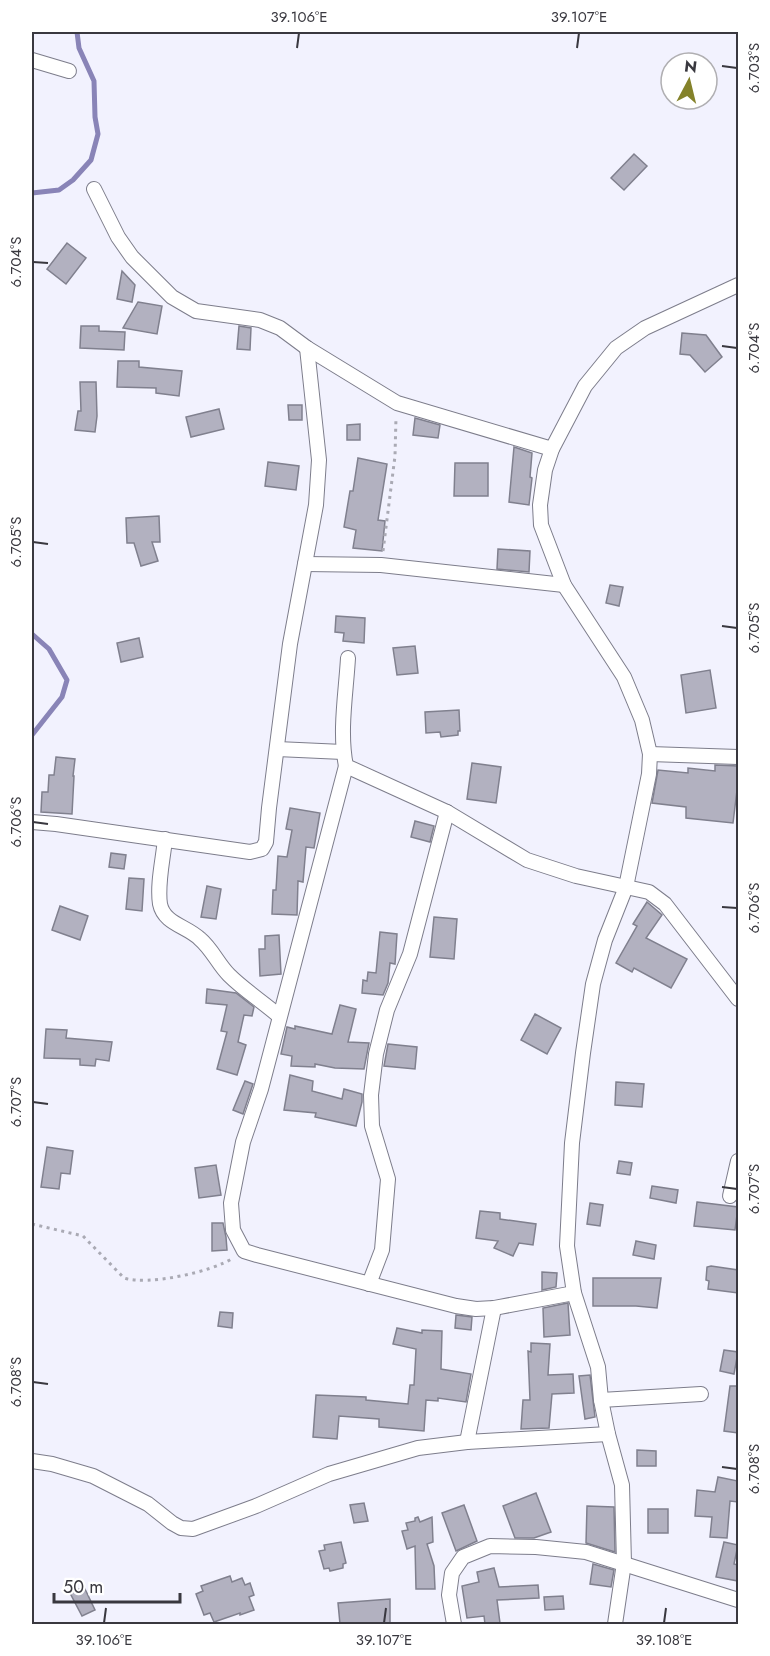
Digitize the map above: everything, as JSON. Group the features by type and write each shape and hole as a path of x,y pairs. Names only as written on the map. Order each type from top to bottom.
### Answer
{"street":[{"path":"32,60 69,71"},
{"path":"94,189 118,237 132,257 172,297 196,311 260,320 280,328 307,348 397,403 552,449"},
{"path":"615,1624 624,1563 622,1485 601,1400 598,1367 574,1293 567,1246 572,1143 593,984 605,940 626,887 649,774 650,754 642,720 624,677 564,585 541,525 540,505 545,470 552,449 585,386 616,348 645,328 738,285"},
{"path":"32,822 250,852 262,849 266,842 290,644 315,505 319,460 307,348"},
{"path":"305,564 381,565 564,585"},
{"path":"348,658 343,752 346,766 261,1089 243,1142 231,1203 233,1230 244,1251 456,1306 476,1309 494,1308 574,1293"},
{"path":"277,749 343,752"},
{"path":"650,754 738,757"},
{"path":"346,766 447,812 527,860 576,876 649,892 665,904 738,999"},
{"path":"369,1284 382,1250 388,1179 372,1126 371,1095 376,1054 387,1010 410,954 447,812"},
{"path":"165,839 160,904 167,919 197,936 229,975 279,1016"},
{"path":"730,1196 738,1161"},
{"path":"467,1442 494,1308"},
{"path":"601,1400 701,1394"},
{"path":"32,1461 52,1464 93,1476 148,1504 181,1528 193,1529 256,1506 328,1474 418,1448 467,1442 608,1434"},
{"path":"454,1624 449,1595 452,1573 463,1557 490,1546 536,1547 586,1552 738,1600"}],"path":[{"path":"381,565 395,456 397,403"},
{"path":"32,1224 83,1236 124,1278 132,1281 147,1281 205,1270 228,1262 244,1251"}],"building":[{"path":"634,154 647,166 624,190 611,178"},
{"path":"67,243 86,258 66,284 47,269"},
{"path":"122,271 135,285 132,302 117,299"},
{"path":"138,302 162,306 157,334 123,328"},
{"path":"81,326 99,326 99,331 125,332 124,350 80,348"},
{"path":"239,326 251,328 250,350 237,349"},
{"path":"682,333 706,335 722,357 705,372 690,355 680,354"},
{"path":"118,361 139,361 139,367 182,371 179,396 156,393 156,388 117,387"},
{"path":"80,382 96,382 95,432 75,430 78,411 81,411"},
{"path":"288,405 302,405 302,420 289,420"},
{"path":"219,409 224,429 191,437 186,417"},
{"path":"415,418 440,425 438,438 413,435"},
{"path":"360,424 360,440 347,440 347,425"},
{"path":"514,447 532,453 529,505 509,502"},
{"path":"358,458 387,464 378,520 385,521 382,551 353,548 356,530 344,527"},
{"path":"268,462 299,466 296,490 265,486"},
{"path":"455,463 488,463 488,496 454,496"},
{"path":"159,516 160,542 152,542 158,561 141,566 134,543 127,543 126,518"},
{"path":"498,549 530,551 529,572 497,569"},
{"path":"610,585 623,587 619,606 606,603"},
{"path":"336,616 365,618 364,643 343,641 344,633 335,632"},
{"path":"139,638 143,657 121,662 117,643"},
{"path":"415,646 418,673 397,675 393,648"},
{"path":"710,670 716,708 686,713 681,675"},
{"path":"459,710 460,731 458,735 441,737 440,732 426,733 425,712"},
{"path":"56,757 75,759 72,814 41,812 42,792 48,792 49,775 54,775"},
{"path":"472,763 501,767 496,803 467,799"},
{"path":"715,765 738,766 733,823 686,818 686,807 652,803 658,770 688,773 688,768 715,771"},
{"path":"290,808 320,813 314,848 306,847 303,882 298,881 297,915 272,914 278,856 287,857 292,830 286,829"},
{"path":"415,821 434,826 430,842 411,837"},
{"path":"111,853 126,855 124,869 109,867"},
{"path":"129,878 144,879 142,911 126,909"},
{"path":"207,886 221,889 216,919 201,917"},
{"path":"647,902 662,915 646,938 687,959 671,988 634,968 632,972 616,963 637,926 633,924"},
{"path":"60,906 88,916 80,940 52,930"},
{"path":"434,917 457,919 454,959 430,957"},
{"path":"380,932 397,934 395,964 390,963 388,983 383,995 362,993 363,980 367,981 368,972 376,973"},
{"path":"279,935 281,974 260,976 259,949 265,949 265,936"},
{"path":"207,989 236,993 254,1007 252,1016 244,1015 238,1042 246,1045 237,1075 217,1069 227,1032 221,1031 227,1005 206,1003"},
{"path":"340,1005 356,1009 348,1042 369,1043 364,1069 335,1068 315,1064 315,1067 291,1066 292,1056 281,1054 287,1027 295,1029 295,1026 332,1034"},
{"path":"535,1014 561,1028 547,1054 521,1040"},
{"path":"46,1029 67,1030 66,1038 112,1042 109,1061 96,1059 95,1066 80,1065 80,1059 44,1058"},
{"path":"388,1044 417,1047 415,1069 384,1066"},
{"path":"290,1075 313,1081 312,1091 342,1099 344,1089 362,1094 356,1126 315,1117 316,1113 284,1110"},
{"path":"245,1081 253,1084 243,1114 233,1110"},
{"path":"616,1082 644,1084 642,1107 615,1105"},
{"path":"47,1147 73,1151 70,1174 61,1173 59,1189 41,1187"},
{"path":"619,1161 632,1163 630,1175 617,1173"},
{"path":"216,1165 221,1195 199,1198 195,1168"},
{"path":"652,1186 678,1190 676,1203 650,1198"},
{"path":"697,1202 738,1207 735,1230 694,1226"},
{"path":"590,1203 603,1205 600,1226 587,1224"},
{"path":"480,1211 500,1213 500,1219 536,1224 533,1245 519,1243 513,1256 494,1248 498,1241 476,1238"},
{"path":"212,1223 223,1223 227,1250 212,1251"},
{"path":"636,1241 656,1245 654,1259 633,1255"},
{"path":"707,1267 738,1270 738,1293 708,1289"},
{"path":"542,1272 557,1273 556,1287 542,1290"},
{"path":"593,1278 661,1278 657,1308 593,1306"},
{"path":"568,1303 570,1335 544,1337 543,1308"},
{"path":"220,1312 233,1313 232,1328 218,1326"},
{"path":"456,1315 472,1317 471,1330 455,1328"},
{"path":"397,1328 422,1333 422,1330 442,1331 441,1369 471,1374 466,1402 438,1398 438,1401 426,1400 424,1431 379,1427 379,1419 339,1416 337,1439 313,1437 316,1395 366,1397 366,1400 408,1404 410,1385 414,1385 416,1349 393,1344"},
{"path":"531,1343 550,1344 548,1375 573,1374 574,1393 552,1394 549,1428 521,1429 523,1400 530,1400 528,1351 531,1352"},
{"path":"724,1350 738,1352 734,1374 720,1371"},
{"path":"590,1375 595,1417 585,1419 579,1376"},
{"path":"730,1386 738,1386 738,1433 724,1431"},
{"path":"637,1450 656,1451 656,1466 637,1466"},
{"path":"718,1477 738,1481 738,1502 730,1501 727,1538 710,1537 712,1517 695,1516 697,1490 715,1492"},
{"path":"536,1493 551,1532 534,1538 515,1538 503,1506"},
{"path":"364,1503 368,1521 354,1523 350,1505"},
{"path":"464,1505 477,1541 456,1551 442,1513"},
{"path":"587,1506 614,1507 615,1552 586,1543"},
{"path":"648,1509 668,1509 668,1533 648,1533"},
{"path":"418,1517 420,1522 432,1517 433,1542 427,1544 434,1566 435,1589 416,1589 415,1546 407,1549 402,1531 408,1530 406,1523 415,1521"},
{"path":"341,1542 346,1563 343,1564 343,1568 330,1571 329,1568 324,1569 319,1551 325,1550 324,1545"},
{"path":"724,1542 738,1545 734,1564 738,1565 738,1581 716,1577"},
{"path":"593,1564 614,1570 611,1587 590,1584"},
{"path":"494,1568 499,1587 538,1585 539,1598 497,1600 500,1623 485,1624 484,1616 467,1618 462,1586 479,1582 477,1572"},
{"path":"230,1576 232,1582 242,1578 245,1585 250,1583 254,1595 249,1597 254,1610 214,1622 210,1613 204,1615 196,1594 203,1591 201,1586"},
{"path":"84,1587 95,1610 82,1616 70,1593"},
{"path":"563,1596 564,1609 545,1610 544,1597"},
{"path":"390,1599 390,1624 340,1624 338,1603"}],"waterway":[{"path":"32,193 59,190 73,180 91,160 98,134 94,81 79,48 77,32"},
{"path":"32,634 49,649 67,680 62,697 32,735"}]}
